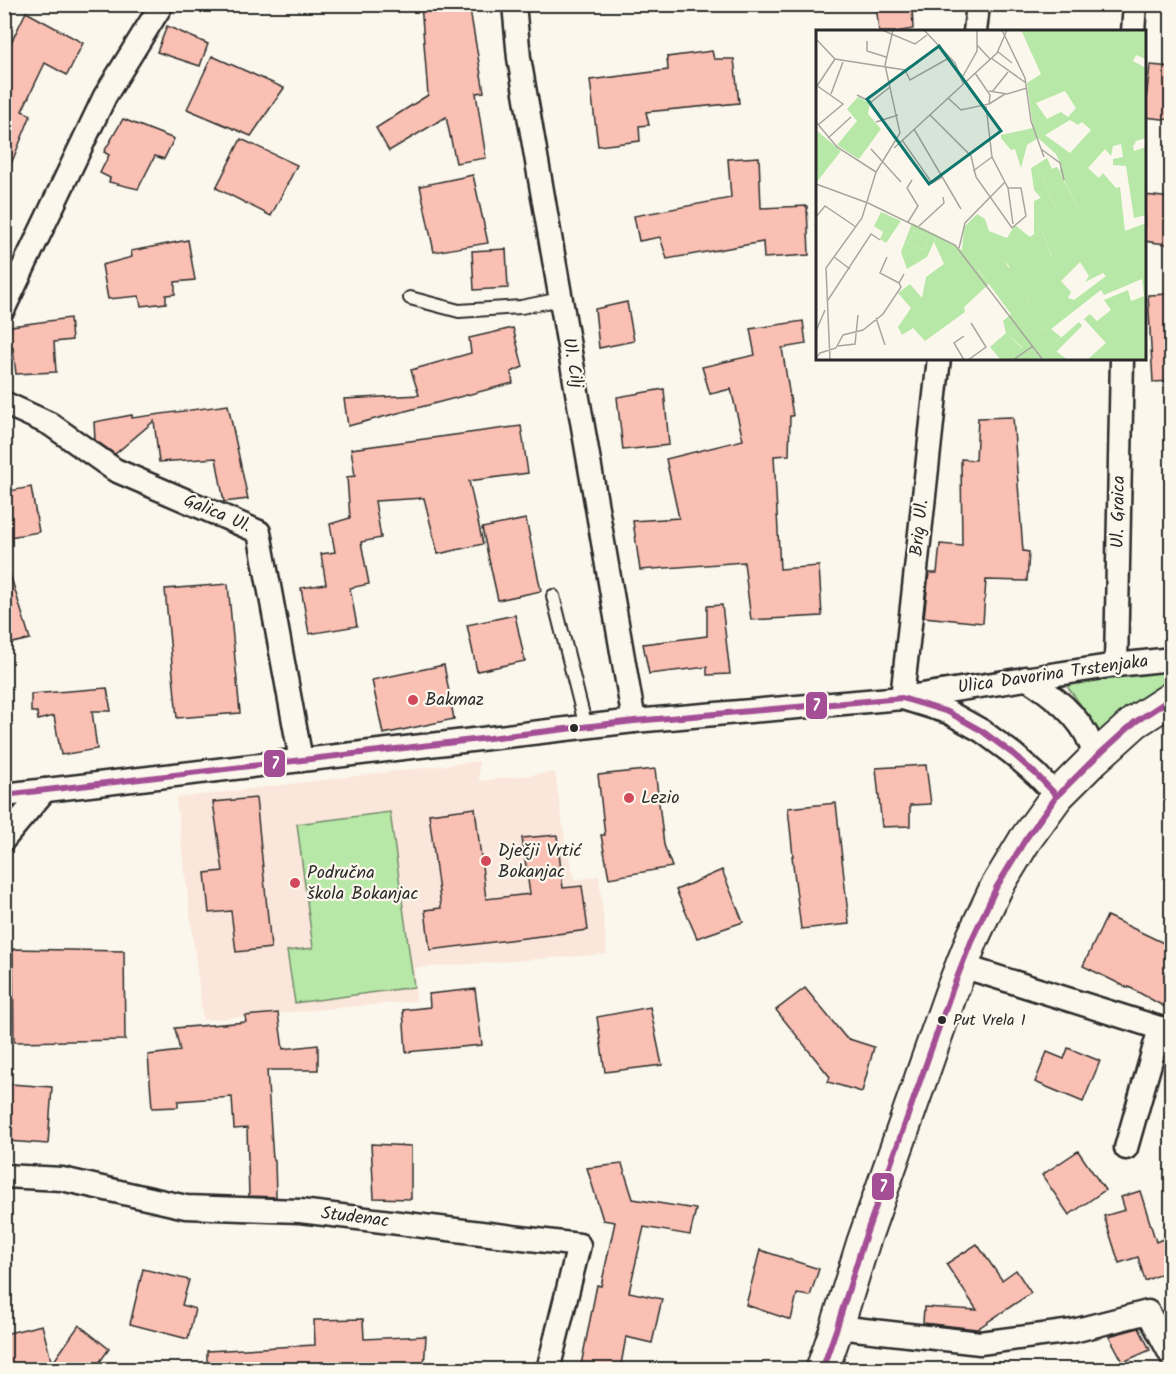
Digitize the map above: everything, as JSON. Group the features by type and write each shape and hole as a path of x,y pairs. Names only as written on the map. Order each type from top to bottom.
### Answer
{"main road":[{"path":"822,1370 866,1233 962,966 996,888 1025,840 1057,796 1094,759 1136,723 1172,698"}],"street":[{"path":"4,308 105,96 162,4"},
{"name":"Ul. Cilj","path":"514,4 519,58 634,721"},
{"path":"975,30 978,4"},
{"path":"1133,30 1134,4"},
{"name":"Brig Ul.","path":"902,698 939,360"},
{"name":"Ul. Graica","path":"1116,665 1122,360"},
{"name":"Galica Ul.","path":"4,403 50,423 115,471 259,532 301,760"},
{"name":"Ulica Davorina Trstenjaka","path":"4,795 586,726 902,698 1116,665 1172,659"},
{"path":"1026,678 1062,705 1081,725 1091,745 1094,759"},
{"path":"902,698 948,712 982,731 1013,754 1057,796"},
{"path":"4,839 45,790"},
{"path":"962,966 1166,1030 1126,1148"},
{"name":"Studenac","path":"4,1176 62,1179 186,1207 300,1211 579,1245 548,1370"},
{"path":"837,1327 980,1343 1072,1331 1148,1312 1172,1357"}],"lane":[{"path":"410,298 459,311 521,307 561,299"},
{"path":"553,596 586,726"}],"shaded area":[{"path":"479,761 479,781 555,772 566,846 575,880 599,876 607,954 415,968 416,1001 203,1020 176,798"}],"green space":[{"path":"1171,669 1171,681 1098,733 1066,685"},
{"path":"390,812 414,987 295,1003 287,951 313,948 297,824"}],"building":[{"path":"421,4 469,4 484,92 476,93 486,158 456,163 446,117 389,151 376,128 428,95"},
{"path":"876,4 912,4 913,29 879,30"},
{"path":"26,12 83,43 67,75 45,63 22,111 31,115 5,179 4,57"},
{"path":"167,26 208,44 200,66 157,52"},
{"path":"712,51 714,59 734,59 739,103 646,112 649,125 639,126 640,141 598,146 590,80 668,70 667,57"},
{"path":"212,56 284,88 251,136 187,109"},
{"path":"1150,65 1172,67 1172,120 1146,117"},
{"path":"123,119 174,139 164,159 155,156 138,189 109,182 110,178 100,173 109,155 104,152"},
{"path":"241,139 297,165 271,216 216,188"},
{"path":"759,157 761,208 807,206 809,255 764,258 763,242 667,259 660,237 639,241 634,216 731,198 728,159"},
{"path":"473,175 488,243 434,252 420,186"},
{"path":"1146,195 1172,198 1172,245 1146,241"},
{"path":"188,240 195,280 175,282 175,294 166,295 166,303 141,306 139,296 108,299 102,265 132,257 131,251"},
{"path":"506,249 508,288 474,290 472,251"},
{"path":"1172,294 1172,381 1153,382 1148,295"},
{"path":"627,302 634,341 599,348 595,309"},
{"path":"70,318 72,340 54,342 56,372 16,374 13,347 4,348 4,327"},
{"path":"803,321 806,344 782,348 793,416 790,416 789,455 774,456 780,569 819,566 822,616 751,620 744,562 640,570 633,521 679,518 666,459 743,440 731,389 710,394 702,367 755,355 750,329"},
{"path":"513,328 523,367 511,372 513,383 348,426 344,399 419,395 411,370 471,353 469,338"},
{"path":"664,389 669,445 623,450 617,397"},
{"path":"228,405 248,499 224,502 216,458 159,462 154,421 115,454 95,440 94,422 132,415 132,418"},
{"path":"1013,417 1023,551 1029,552 1027,581 986,580 983,623 924,617 929,573 937,573 940,544 962,546 961,459 976,460 978,418"},
{"path":"521,426 528,473 469,481 483,544 438,554 424,498 375,501 381,538 361,542 369,584 350,588 357,626 309,634 301,588 326,584 321,554 335,552 330,524 350,518 347,477 355,476 351,449"},
{"path":"31,487 39,532 4,538 4,492"},
{"path":"526,519 541,591 498,600 482,528"},
{"path":"10,574 30,639 4,645 4,575"},
{"path":"228,584 240,713 177,718 165,589"},
{"path":"722,605 730,674 707,675 707,667 649,674 643,644 707,636 707,606"},
{"path":"515,615 525,661 477,671 467,625"},
{"name":"Bakmaz","path":"444,665 454,719 383,734 372,680"},
{"path":"107,688 111,711 92,711 97,749 61,755 54,716 38,720 37,712 31,712 31,694"},
{"path":"926,765 931,804 910,805 910,826 882,827 876,768"},
{"path":"655,769 664,845 672,867 609,878 601,835 605,835 598,775"},
{"path":"256,798 271,948 236,952 231,911 209,913 205,873 223,871 213,802"},
{"path":"836,803 849,924 801,929 788,808"},
{"path":"475,808 486,899 530,894 522,838 557,835 563,888 582,886 588,930 430,950 425,910 441,908 429,814"},
{"path":"722,870 743,922 697,938 676,890"},
{"path":"1107,916 1172,947 1172,1011 1129,987 1083,966"},
{"path":"13,949 124,951 125,1040 14,1042"},
{"path":"805,988 846,1038 874,1047 862,1092 828,1082 830,1077 776,1010"},
{"path":"475,989 482,1045 406,1052 403,1010 430,1007 429,994"},
{"path":"650,1007 662,1065 605,1072 597,1017"},
{"path":"278,1013 283,1049 318,1045 318,1070 267,1070 276,1197 249,1196 247,1128 234,1129 232,1097 178,1101 178,1107 152,1108 148,1055 180,1051 175,1028 246,1022 245,1016"},
{"path":"1068,1048 1100,1061 1083,1102 1035,1082 1047,1052 1064,1059"},
{"path":"10,1084 52,1087 48,1144 7,1141"},
{"path":"371,1144 411,1146 411,1199 374,1198"},
{"path":"1078,1151 1105,1190 1069,1215 1042,1175"},
{"path":"622,1164 633,1199 696,1209 690,1235 644,1227 629,1292 662,1299 652,1343 626,1337 620,1370 580,1370 597,1285 601,1286 615,1222 603,1220 587,1168"},
{"path":"1140,1191 1156,1242 1172,1235 1172,1269 1145,1281 1138,1257 1119,1263 1104,1216 1125,1210 1121,1197"},
{"path":"977,1244 1002,1280 1016,1270 1031,1293 977,1329 923,1323 924,1307 977,1310 946,1264"},
{"path":"760,1250 819,1269 810,1296 797,1294 791,1320 746,1305"},
{"path":"143,1269 189,1280 182,1305 195,1309 188,1339 130,1324"},
{"path":"363,1319 364,1339 426,1336 424,1368 207,1370 207,1351 315,1345 314,1320"},
{"path":"42,1325 52,1364 79,1325 109,1349 94,1370 9,1370 4,1352 4,1334"},
{"path":"1139,1328 1150,1350 1123,1362 1109,1336"}],"transit line":[{"name":"7","path":"4,795 634,721 902,698 948,712 982,731 1013,754 1057,796"},
{"name":"7","path":"822,1370 863,1243 951,993 973,937 996,888 1025,840 1057,796 1135,722 1172,698"}],"place":[{"name":"Bakmaz","path":"413,700"},
{"name":"Lezio","path":"629,798"},
{"name":"Dječji Vrtić Bokanjac","path":"486,861"},
{"name":"Područna škola Bokanjac","path":"295,883"},
{"name":"Put Vrela 1","path":"942,1020"}]}
